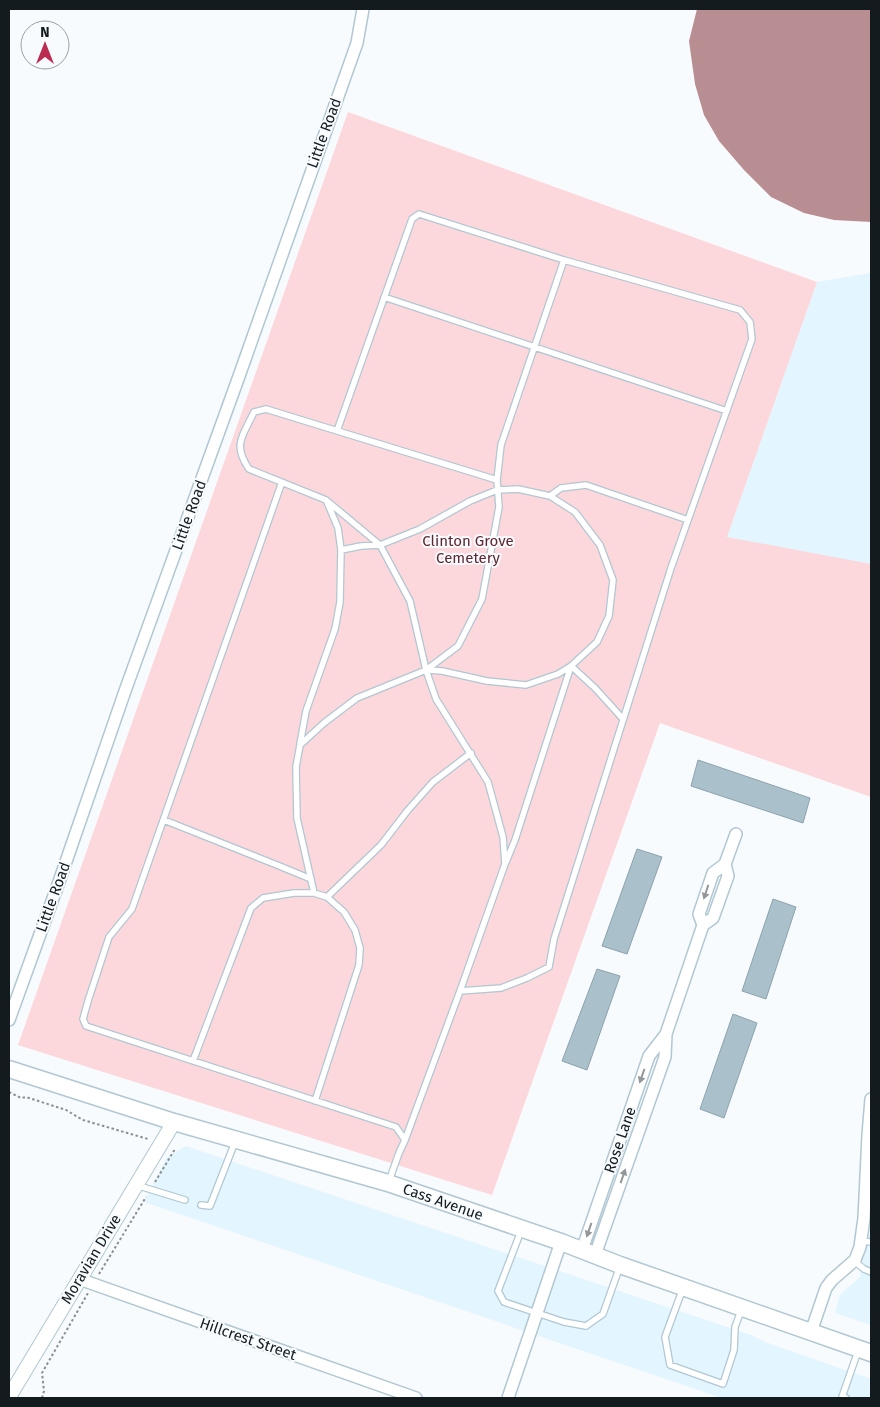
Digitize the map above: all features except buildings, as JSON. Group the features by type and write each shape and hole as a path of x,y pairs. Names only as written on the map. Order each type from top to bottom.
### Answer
{"main road":[{"name":"Cass Avenue","path":"9,1069 174,1122 388,1183 561,1242 620,1265 865,1351"}],"street":[{"name":"Little Road","path":"9,1020 357,43 364,9"},
{"name":"Rose Lane","path":"589,1252 649,1056 666,1034 703,925 713,918 728,876 725,864 736,834"},
{"path":"811,1332 826,1288 832,1280 854,1261 860,1247 866,1241 871,1101"},
{"name":"Moravian Drive","path":"9,1397 86,1282 136,1185 174,1122"},
{"path":"508,1398 561,1242"},
{"name":"Hillcrest Street","path":"86,1282 416,1398"}],"lane":[{"path":"337,431 412,218 419,214 564,260 740,310 750,322 752,338 671,568 554,939 550,967 501,988 460,991"},
{"path":"300,745 324,723 357,698 426,670 458,646 482,599 499,507 497,480 501,445 564,260"},
{"path":"384,297 726,411"},
{"path":"497,480 266,409 254,412 239,444 243,459 249,468 326,500 380,545 410,600 426,670 436,699 488,782 503,837 505,864"},
{"path":"282,482 132,909 109,937 83,1019 86,1026 396,1127 405,1140"},
{"path":"550,496 561,488 586,485 688,520"},
{"path":"341,550 380,545 420,529 470,501 498,490 518,489 550,496 575,512 600,545 613,580 608,616 597,642 571,666 558,674 526,685 487,681 442,671 426,670"},
{"path":"314,894 297,818 296,767 306,711 335,629 340,602 341,550 338,528 326,500"},
{"path":"571,666 596,688 623,719"},
{"path":"388,1183 515,840 571,666"},
{"path":"327,897 381,845 433,782 471,753"},
{"path":"164,820 310,879"},
{"path":"193,1061 251,908 263,898 294,893 327,897 344,912 355,930 360,948 359,965 315,1100"},
{"path":"201,1205 210,1206 236,1140"},
{"path":"136,1185 185,1200"},
{"path":"522,1229 498,1291 504,1302 564,1322 586,1326 603,1314 620,1265"},
{"path":"854,1261 871,1272"},
{"path":"684,1286 664,1337 670,1365 723,1384 734,1350 735,1327 742,1307"},
{"path":"846,1398 842,1397 865,1351"}],"path":[{"path":"9,1092 21,1098 66,1110 83,1120 136,1135"},
{"path":"42,1398 44,1391 42,1373 86,1282 150,1190 175,1149"}],"shaded area":[{"path":"697,9 871,9 871,222 834,220 804,213 771,197 719,141 704,115 695,84 689,41"},
{"path":"871,273 871,565 727,537 817,282"},
{"path":"186,1146 751,1335 765,1342 871,1379 871,1398 722,1398 144,1202 167,1157"},
{"path":"871,1167 871,1325 835,1313 842,1293 860,1277"}],"green space":[{"name":"Clinton Grove Cemetery","path":"348,112 817,282 727,537 871,564 871,797 660,723 492,1195 18,1045"}]}
